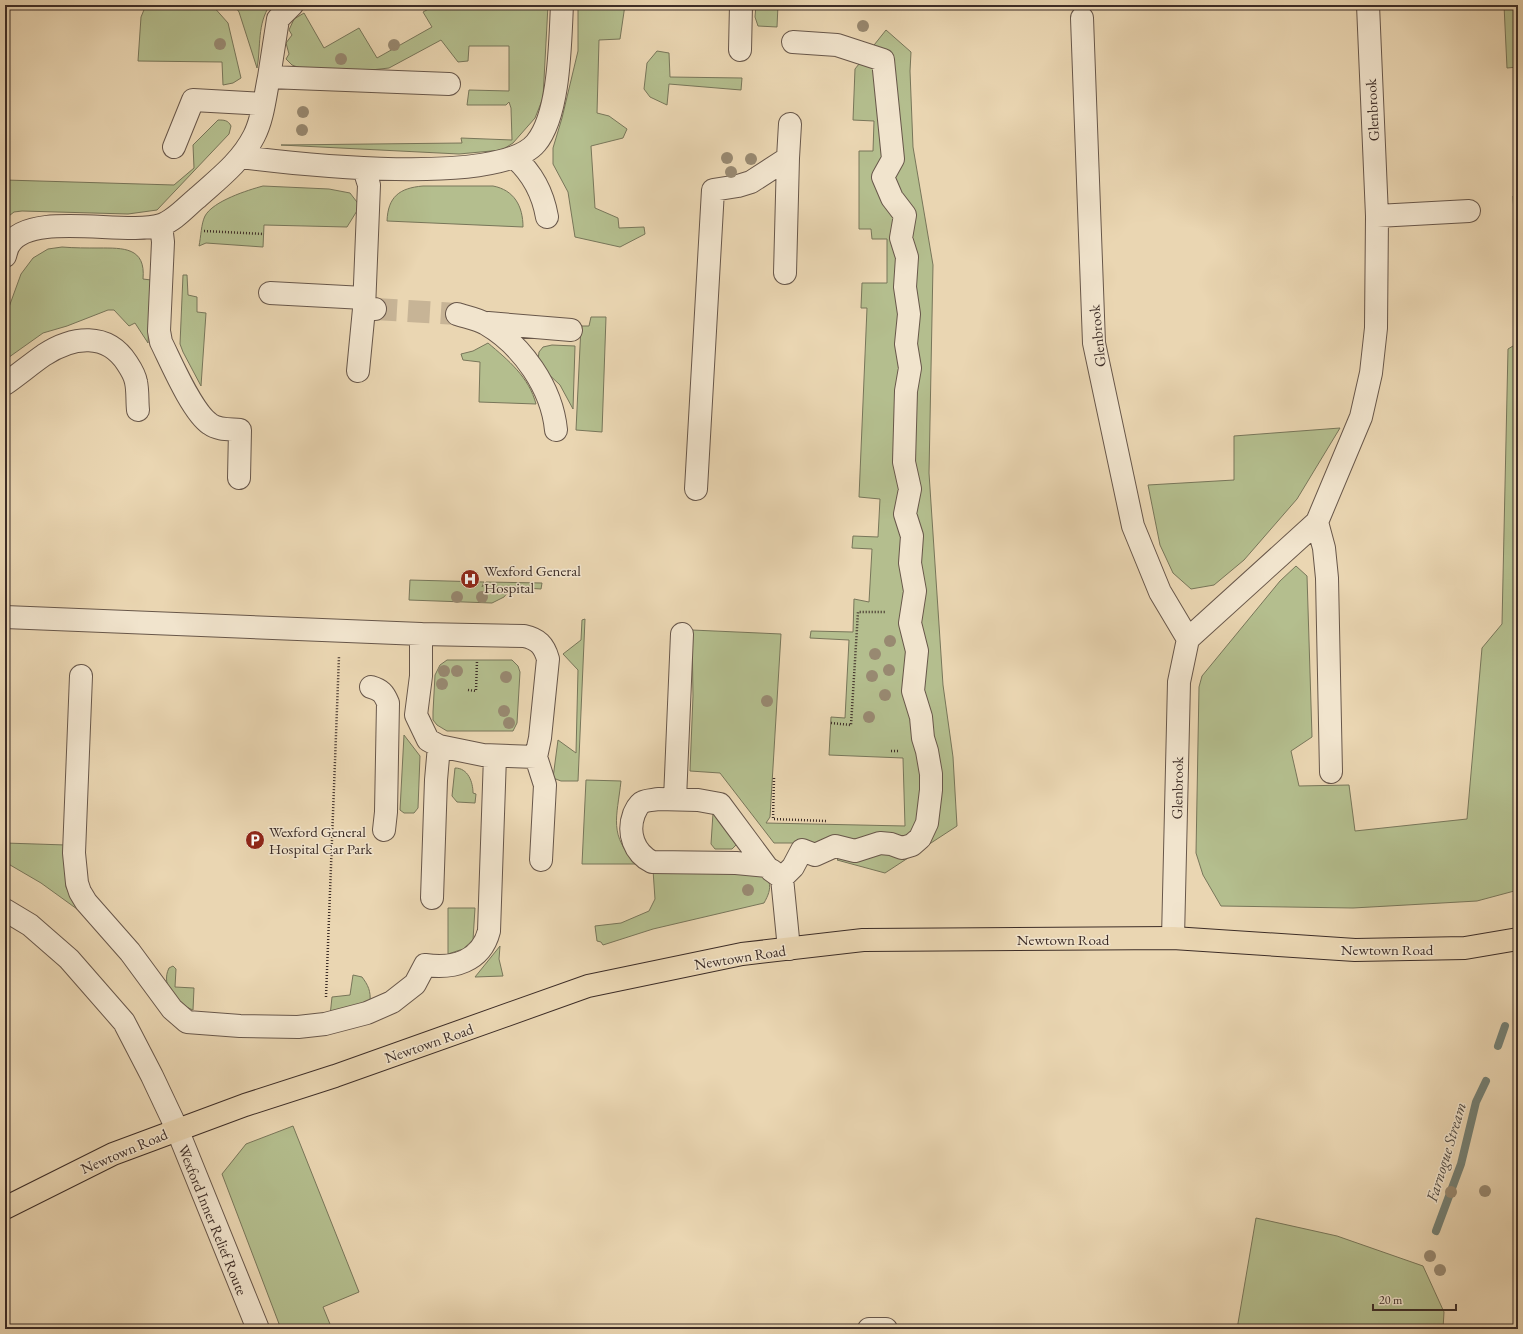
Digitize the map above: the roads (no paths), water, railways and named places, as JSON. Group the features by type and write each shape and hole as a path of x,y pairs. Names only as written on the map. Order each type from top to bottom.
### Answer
{"main road":[{"name":"Newtown Road","path":"5,1208 113,1154 244,1104 335,1076 588,986 742,954 863,940 1173,938 1355,950 1465,948 1518,939"}],"street":[{"path":"5,256 9,244 20,235 33,229 53,226 137,228 161,225 174,217 241,157 255,135 269,77 278,19 292,5"},
{"path":"241,157 364,169 459,167 499,162 515,158 535,144 544,128 552,107 559,55 562,5"},
{"path":"740,50 741,5"},
{"name":"Glenbrook","path":"1173,938 1179,682 1188,639 1317,522 1361,417 1371,373 1376,328 1376,216 1368,5"},
{"name":"Glenbrook","path":"1082,18 1094,342 1133,526 1160,592 1188,639"},
{"path":"788,949 774,872 723,806 715,802 698,800 675,799 642,802 637,807 631,824 631,836 634,844 645,859 652,862 736,863 774,872 793,867 802,850 815,855 835,846 855,851 880,843 891,844 902,848 912,845 920,838 928,823 931,774 927,750 923,738 921,717 913,691 917,652 910,623 915,591 910,563 912,536 905,514 910,489 904,462 906,391 910,368 906,344 909,314 905,287 908,257 901,238 905,215 892,198 883,177 893,159 883,60 836,45 793,42"},
{"path":"269,77 449,84"},
{"path":"174,148 193,100 263,104"},
{"path":"785,273 790,124"},
{"path":"515,158 526,168 537,185 545,202 547,217"},
{"path":"696,489 713,190 738,186 750,182 788,158"},
{"path":"358,371 368,305 369,185 364,169"},
{"path":"1376,216 1469,211"},
{"path":"161,225 163,242 159,331 161,342 194,406 204,418 210,424 218,428 240,430 239,478"},
{"path":"270,293 368,305"},
{"path":"457,314 485,323 571,330"},
{"path":"485,323 506,337 523,353 546,392 555,416 556,430"},
{"path":"5,384 50,352 75,342 95,340 108,344 121,354 131,368 136,382 138,410"},
{"path":"1317,522 1324,548 1327,578 1331,772"},
{"path":"5,617 421,634 524,636 534,638 545,647 548,659 540,738 536,757 545,785 541,860"},
{"path":"421,634 421,676 416,715 428,740 439,746 496,756 536,757"},
{"path":"675,799 682,634"},
{"path":"80,676 74,859 77,882 86,902 130,952 176,1013 187,1022 240,1026 298,1027 325,1024 367,1013 392,1002 415,984 425,965 441,967 457,965 470,959 480,951 486,941 491,902 496,756"},
{"path":"371,687 379,690 385,695 388,703 386,812 384,830"},
{"path":"432,898 436,780 439,746"},
{"name":"Wexford Inner Relief Route","path":"5,910 30,925 69,959 124,1022 152,1076 176,1129 258,1329"},
{"path":"869,1329 886,1329"}],"waterway":[{"name":"Farnogue Stream","path":"1498,1046 1505,1026"},
{"name":"Farnogue Stream","path":"1436,1231 1461,1164 1476,1102 1486,1081"}],"tunnel":[{"path":"375,309 457,314"}],"place":[{"name":"Wexford General Hospital","path":"470,579"},
{"name":"Wexford General Hospital Car Park","path":"255,840"}]}
